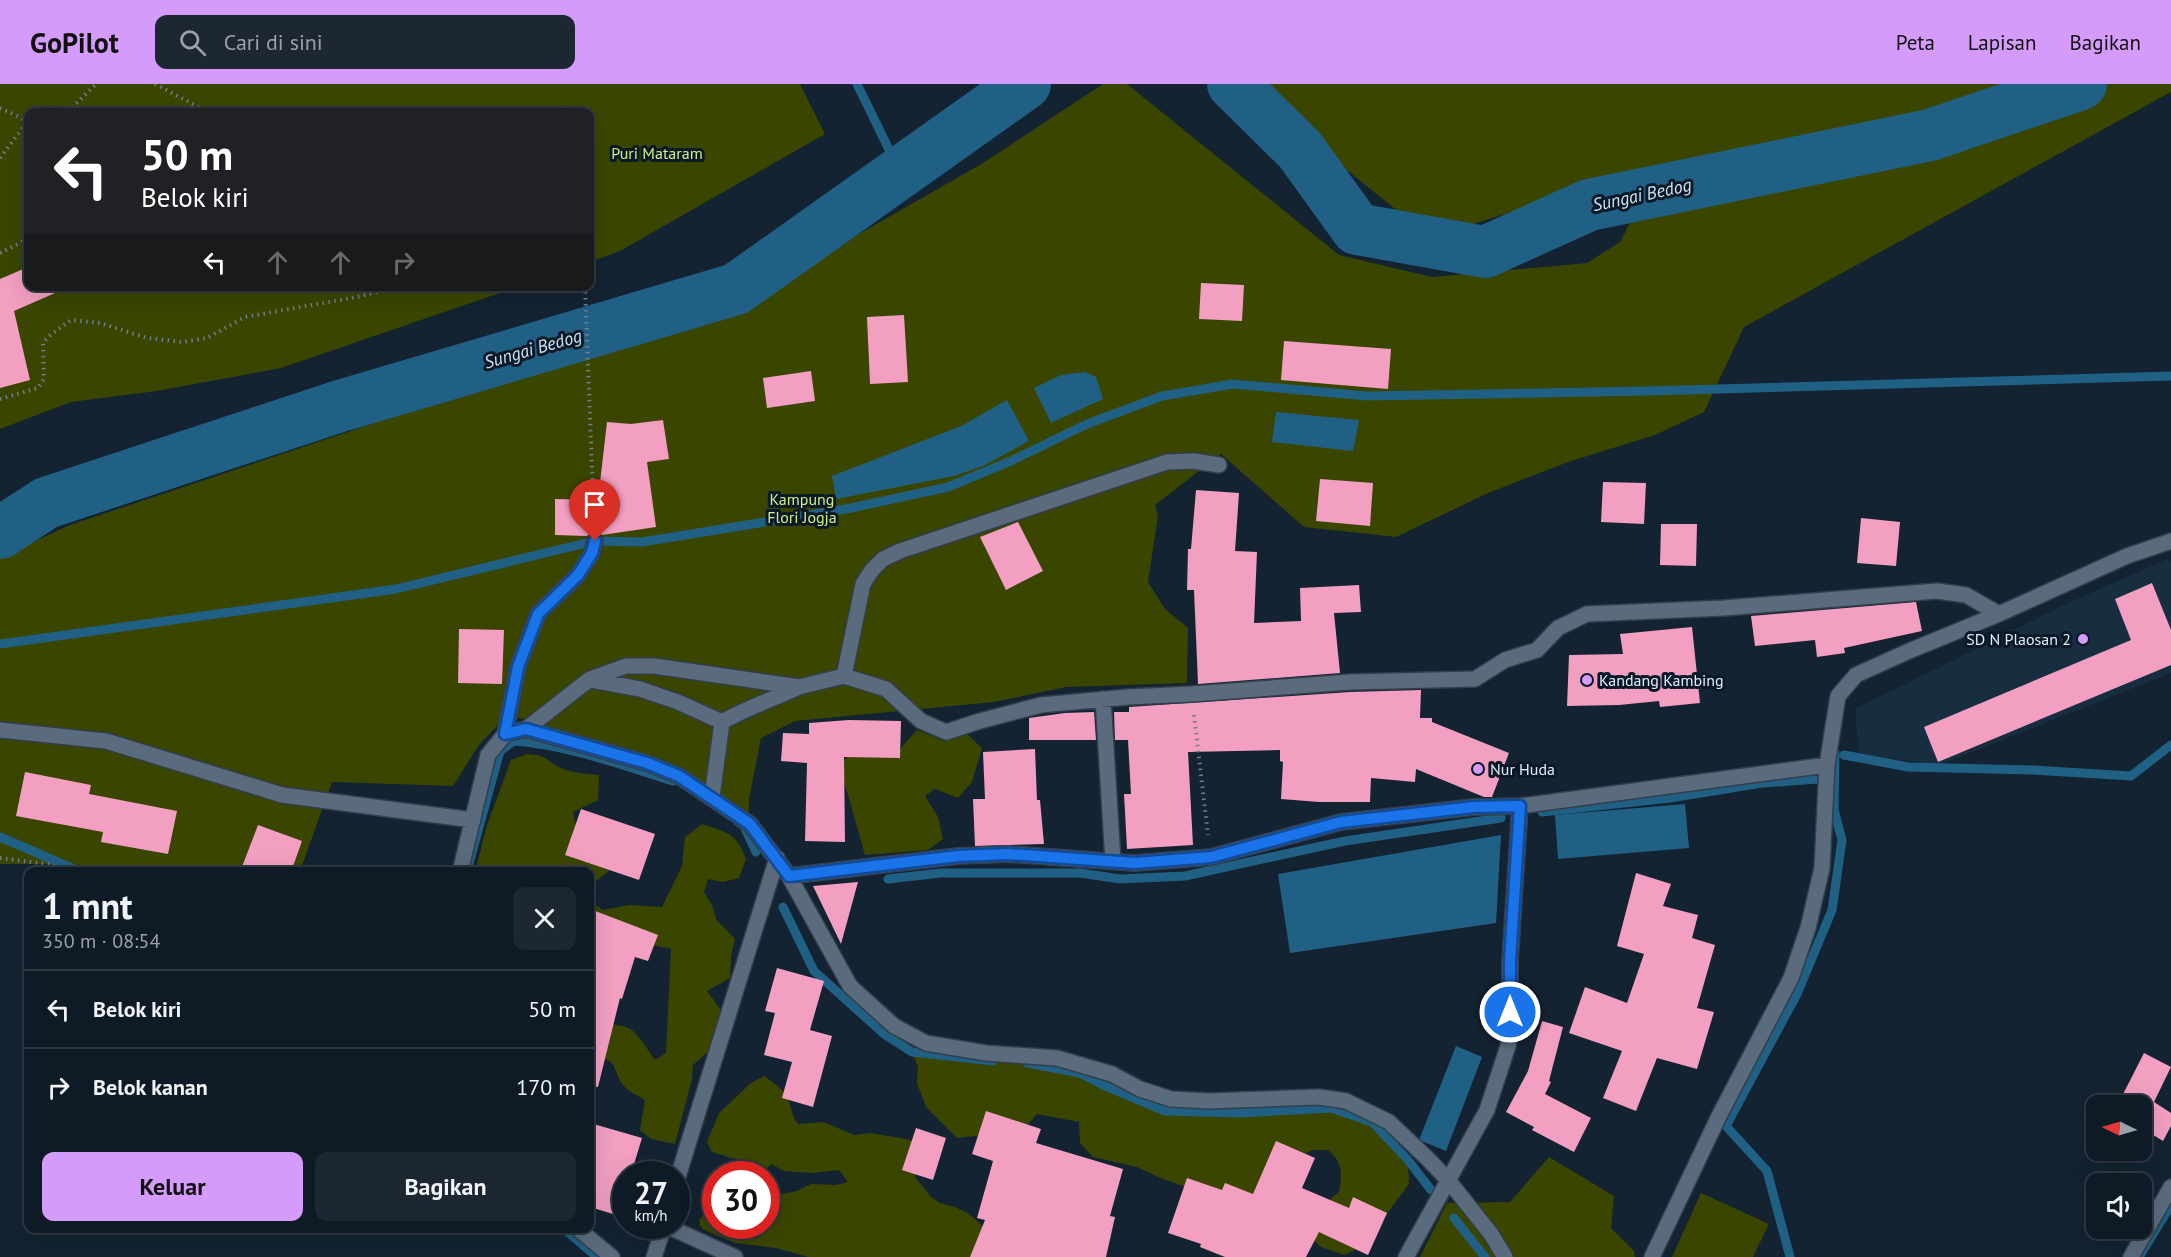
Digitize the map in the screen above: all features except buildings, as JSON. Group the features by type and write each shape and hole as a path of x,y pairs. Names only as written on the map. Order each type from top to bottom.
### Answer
{"street":[{"path":"844,676 864,584 883,559 911,547 1167,462 1194,461 1219,465"},
{"path":"461,867 488,755 505,734 518,667 538,614 578,575 592,553 595,541"},
{"path":"1652,1257 1718,1118 1791,978 1808,928 1822,868 1827,765 1838,696 1856,675 2000,614 2127,556 2171,541"},
{"path":"722,722 799,687 844,676 886,689 921,721 946,732 1041,705 1350,682 1475,679 1505,660 1537,650 1558,628 1587,614 1724,608 1937,591 1966,595 2000,614"},
{"path":"505,734 526,729 590,679 626,666 654,666 799,687"},
{"path":"590,679 640,689 678,702 722,722"},
{"path":"1102,699 1113,861"},
{"path":"712,797 722,722"},
{"path":"526,729 647,763 679,776 750,824 789,876 850,986 894,1026 926,1043 986,1053 1057,1058 1112,1074 1140,1089 1171,1100 1319,1097 1346,1101 1389,1122 1448,1180 1491,1234 1505,1257"},
{"path":"0,730 106,741 282,795 472,820"},
{"path":"789,876 958,856 1008,854 1135,863 1211,857 1341,822 1474,807 1520,806 1827,765"},
{"path":"1406,1257 1487,1110 1511,1035 1510,961 1520,806"},
{"path":"683,1161 777,858"},
{"path":"2131,1257 2171,1187"},
{"path":"583,1233 612,1257"},
{"path":"690,1237 735,1257"},
{"path":"654,1257 660,1239"}],"path":[{"path":"72,108 96,84"},
{"path":"155,84 200,108"},
{"path":"0,108 24,119"},
{"path":"0,158 24,126"},
{"path":"0,253 24,242"},
{"path":"0,399 38,388 44,379 43,343 71,320 100,323 147,338 182,342 207,338 245,317 380,291"},
{"path":"586,291 595,541"},
{"path":"1192,694 1211,857"},
{"path":"0,858 56,867"}],"shaded area":[{"name":"SD N Plaosan 2","path":"2169,558 2171,562 2171,673 1940,765 1859,755 1855,709 2064,605"}],"green space":[{"name":"Puri Mataram","path":"0,84 800,84 825,134 620,251 594,261 594,108 24,108 24,291 505,291 281,368 157,391 71,402 0,429"},
{"name":"Kampung Flori Jogja","path":"1103,84 1127,84 1339,255 1432,277 1587,263 1620,242 1630,223 1609,181 1464,227 1405,217 1332,158 1266,84 2171,84 2171,92 1744,327 1704,412 1655,435 1568,462 1488,493 1396,537 1304,527 1221,454 1155,505 1158,516 1148,582 1165,609 1188,628 1187,683 1066,687 994,702 795,721 761,738 749,799 749,815 663,760 520,718 500,723 479,745 453,786 332,782 301,867 56,867 48,864 0,864 0,557 70,525 419,408 721,313 983,163"},
{"path":"917,730 944,741 967,734 982,748 972,782 958,798 935,789 925,796 938,817 943,839 928,850 865,855 840,767 849,753 898,753"},
{"path":"527,754 541,756 568,770 599,775 598,800 573,812 576,827 615,866 594,883 594,867 476,867 487,825 511,760"},
{"path":"702,824 718,829 730,835 739,844 746,859 739,878 723,882 708,879 704,892 712,905 716,919 735,939 731,956 730,978 707,991 723,1013 710,1050 693,1065 692,1079 675,1144 651,1139 640,1130 645,1100 625,1087 613,1064 598,1056 611,1024 633,1031 655,1060 666,1053 671,949 594,932 594,904 603,910 630,905 662,907 682,866 685,837"},
{"path":"912,1052 1037,1064 1080,1073 1165,1111 1239,1113 1331,1108 1372,1122 1408,1160 1409,1184 1363,1246 1344,1255 1321,1247 1310,1237 1328,1201 1339,1192 1341,1180 1339,1164 1328,1150 1313,1150 1299,1156 1257,1204 1210,1196 1137,1167 1093,1157 1080,1143 1079,1122 1037,1114 1023,1130 957,1138 926,1107 917,1083 918,1067"},
{"path":"764,1076 775,1084 785,1094 798,1124 824,1122 854,1135 871,1133 911,1140 919,1155 915,1177 931,1197 940,1203 969,1214 985,1228 996,1257 808,1257 776,1248 735,1243 725,1239 780,1239 780,1194 797,1191 811,1184 836,1185 848,1182 839,1170 813,1173 784,1171 780,1169 780,1161 750,1161 712,1152 707,1142 719,1113 751,1083"},
{"path":"1549,1157 1614,1196 1611,1228 1634,1251 1635,1257 1420,1257 1447,1203 1510,1202"},
{"path":"1701,1193 1769,1224 1753,1257 1672,1257"}],"water":[{"path":"1085,372 1096,377 1103,399 1051,423 1034,388 1061,375"},
{"path":"1007,400 1029,441 983,466 954,476 836,499 832,476 961,426"},
{"path":"1276,412 1359,420 1353,451 1272,442"},
{"path":"1685,804 1689,848 1558,859 1555,815"},
{"path":"1501,835 1496,923 1290,953 1278,874"},
{"path":"1456,1046 1482,1057 1446,1151 1419,1140"}],"waterway":[{"path":"857,84 900,172"},
{"name":"Sungai Bedog","path":"0,533 46,503 340,406 736,289 1025,84"},
{"name":"Sungai Bedog","path":"1233,84 1300,150 1357,229 1485,252 1589,205 1930,135 2081,84"},
{"path":"0,644 396,589 595,541 642,542 851,508 948,487 1011,461 1087,424 1162,396 1233,384 1367,396 1648,391 2171,376"},
{"path":"469,863 500,751 514,741 575,751 673,781"},
{"path":"1844,755 1908,767 2033,770 2131,776 2171,745"},
{"path":"1790,1257 1767,1171 1726,1126 1797,994 1832,910 1842,840 1834,810 1835,753"},
{"path":"1542,812 1670,798 1762,783 1819,779"},
{"path":"888,879 941,873 1080,873 1120,879 1185,876 1345,841 1501,818"},
{"path":"738,822 744,826 756,852"},
{"path":"0,837 69,867"},
{"path":"783,907 814,971 884,1034 912,1052 993,1061"},
{"path":"1027,1063 1080,1073 1165,1111 1239,1113 1331,1108 1372,1122 1408,1160 1431,1190"},
{"path":"2139,1257 2171,1205"},
{"path":"1454,1218 1485,1257"},
{"path":"569,1233 597,1257"}],"place":[{"name":"SD N Plaosan 2","path":"2083,639"},
{"name":"Kandang Kambing","path":"1587,680"},
{"name":"Nur Huda","path":"1478,769"}],"route":[{"path":"595,541 592,553 578,575 538,614 518,667 505,734 526,729 647,763 679,776 750,824 789,876 958,856 1008,854 1135,863 1211,857 1341,822 1474,807 1520,806 1510,961 1510,1012"}]}
